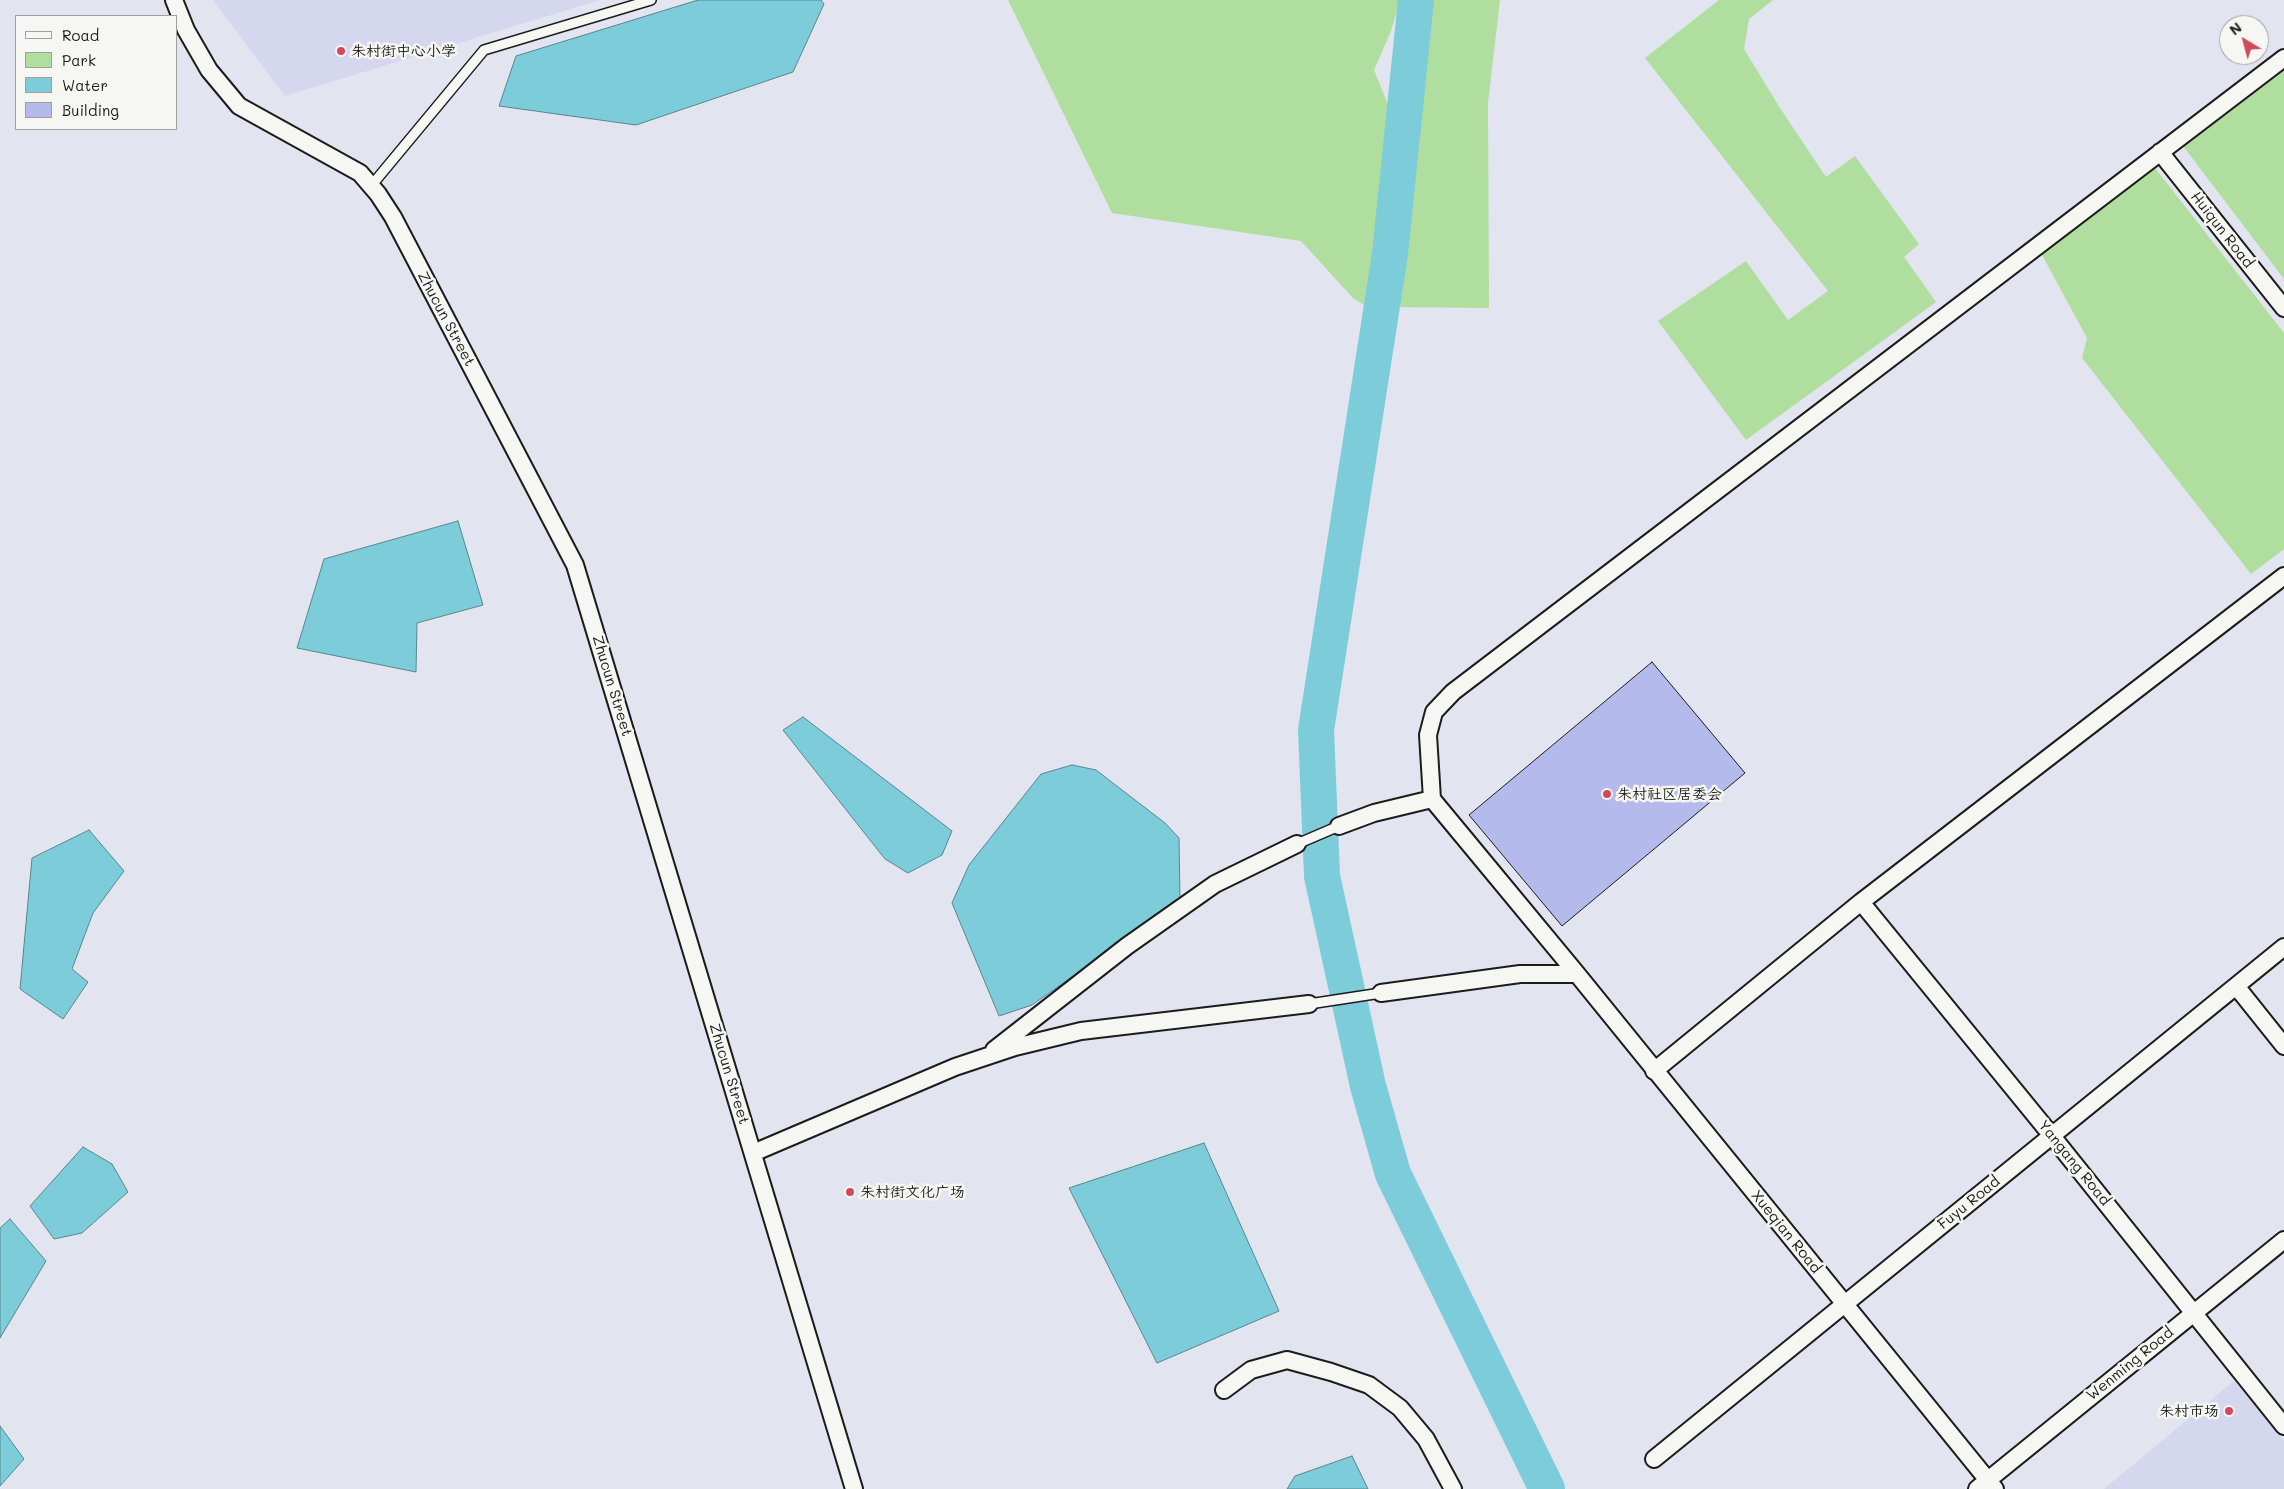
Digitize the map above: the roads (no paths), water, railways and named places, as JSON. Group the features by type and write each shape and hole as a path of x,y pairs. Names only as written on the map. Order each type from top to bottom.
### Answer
{"street":[{"name":"Zhucun Street","path":"174,0 186,30 209,70 239,106 360,173 371,186 393,218 575,565 854,1489"},
{"path":"1339,826 1374,814 1432,799 1428,735 1434,712 1454,692 2284,58"},
{"name":"Huiqun Road","path":"2160,152 2284,308"},
{"path":"1654,1071 1861,902 2284,576"},
{"name":"Xueqian Road","path":"1432,799 1578,974 1654,1071 1845,1304 1987,1486"},
{"path":"984,1057 1127,946 1215,884 1297,844"},
{"name":"Yangang Road","path":"1861,902 2195,1312 2284,1426"},
{"name":"Fuyu Road","path":"1654,1459 2284,947"},
{"path":"1381,993 1520,974 1578,974"},
{"path":"2236,986 2284,1046"},
{"path":"753,1153 954,1067 1015,1047 1081,1031 1309,1004"},
{"name":"Wenming Road","path":"1987,1486 2284,1240"},
{"path":"1224,1390 1250,1370 1287,1360 1369,1385 1400,1408 1426,1439 1453,1489"}],"lane":[{"path":"371,186 484,50 651,0"},
{"path":"1297,844 1339,826"},
{"path":"1309,1004 1381,993"}],"water":[{"path":"698,0 821,0 824,4 793,72 636,125 499,106 516,56"},
{"path":"458,521 483,605 417,623 416,672 297,648 324,559"},
{"path":"803,717 952,831 942,855 908,873 885,859 783,730"},
{"path":"1072,765 1096,770 1165,823 1179,838 1180,901 1032,1005 999,1016 952,903 969,865 1041,774"},
{"path":"89,830 124,871 93,913 72,969 88,982 63,1019 20,989 32,858"},
{"path":"1204,1143 1279,1311 1157,1363 1069,1188"},
{"path":"83,1147 112,1164 128,1192 82,1233 54,1239 30,1206"},
{"path":"10,1219 46,1261 0,1338 0,1228"},
{"path":"0,1426 24,1459 0,1486"},
{"path":"1352,1456 1368,1489 1287,1489 1295,1476"}],"waterway":[{"path":"1416,0 1390,254 1316,730 1322,876 1368,1086 1393,1174 1547,1489"}],"place":[{"name":"朱村街中心小学","path":"341,51"},
{"name":"朱村社区居委会","path":"1607,794"},
{"name":"朱村街文化广场","path":"850,1192"},
{"name":"朱村市场","path":"2229,1411"}]}
